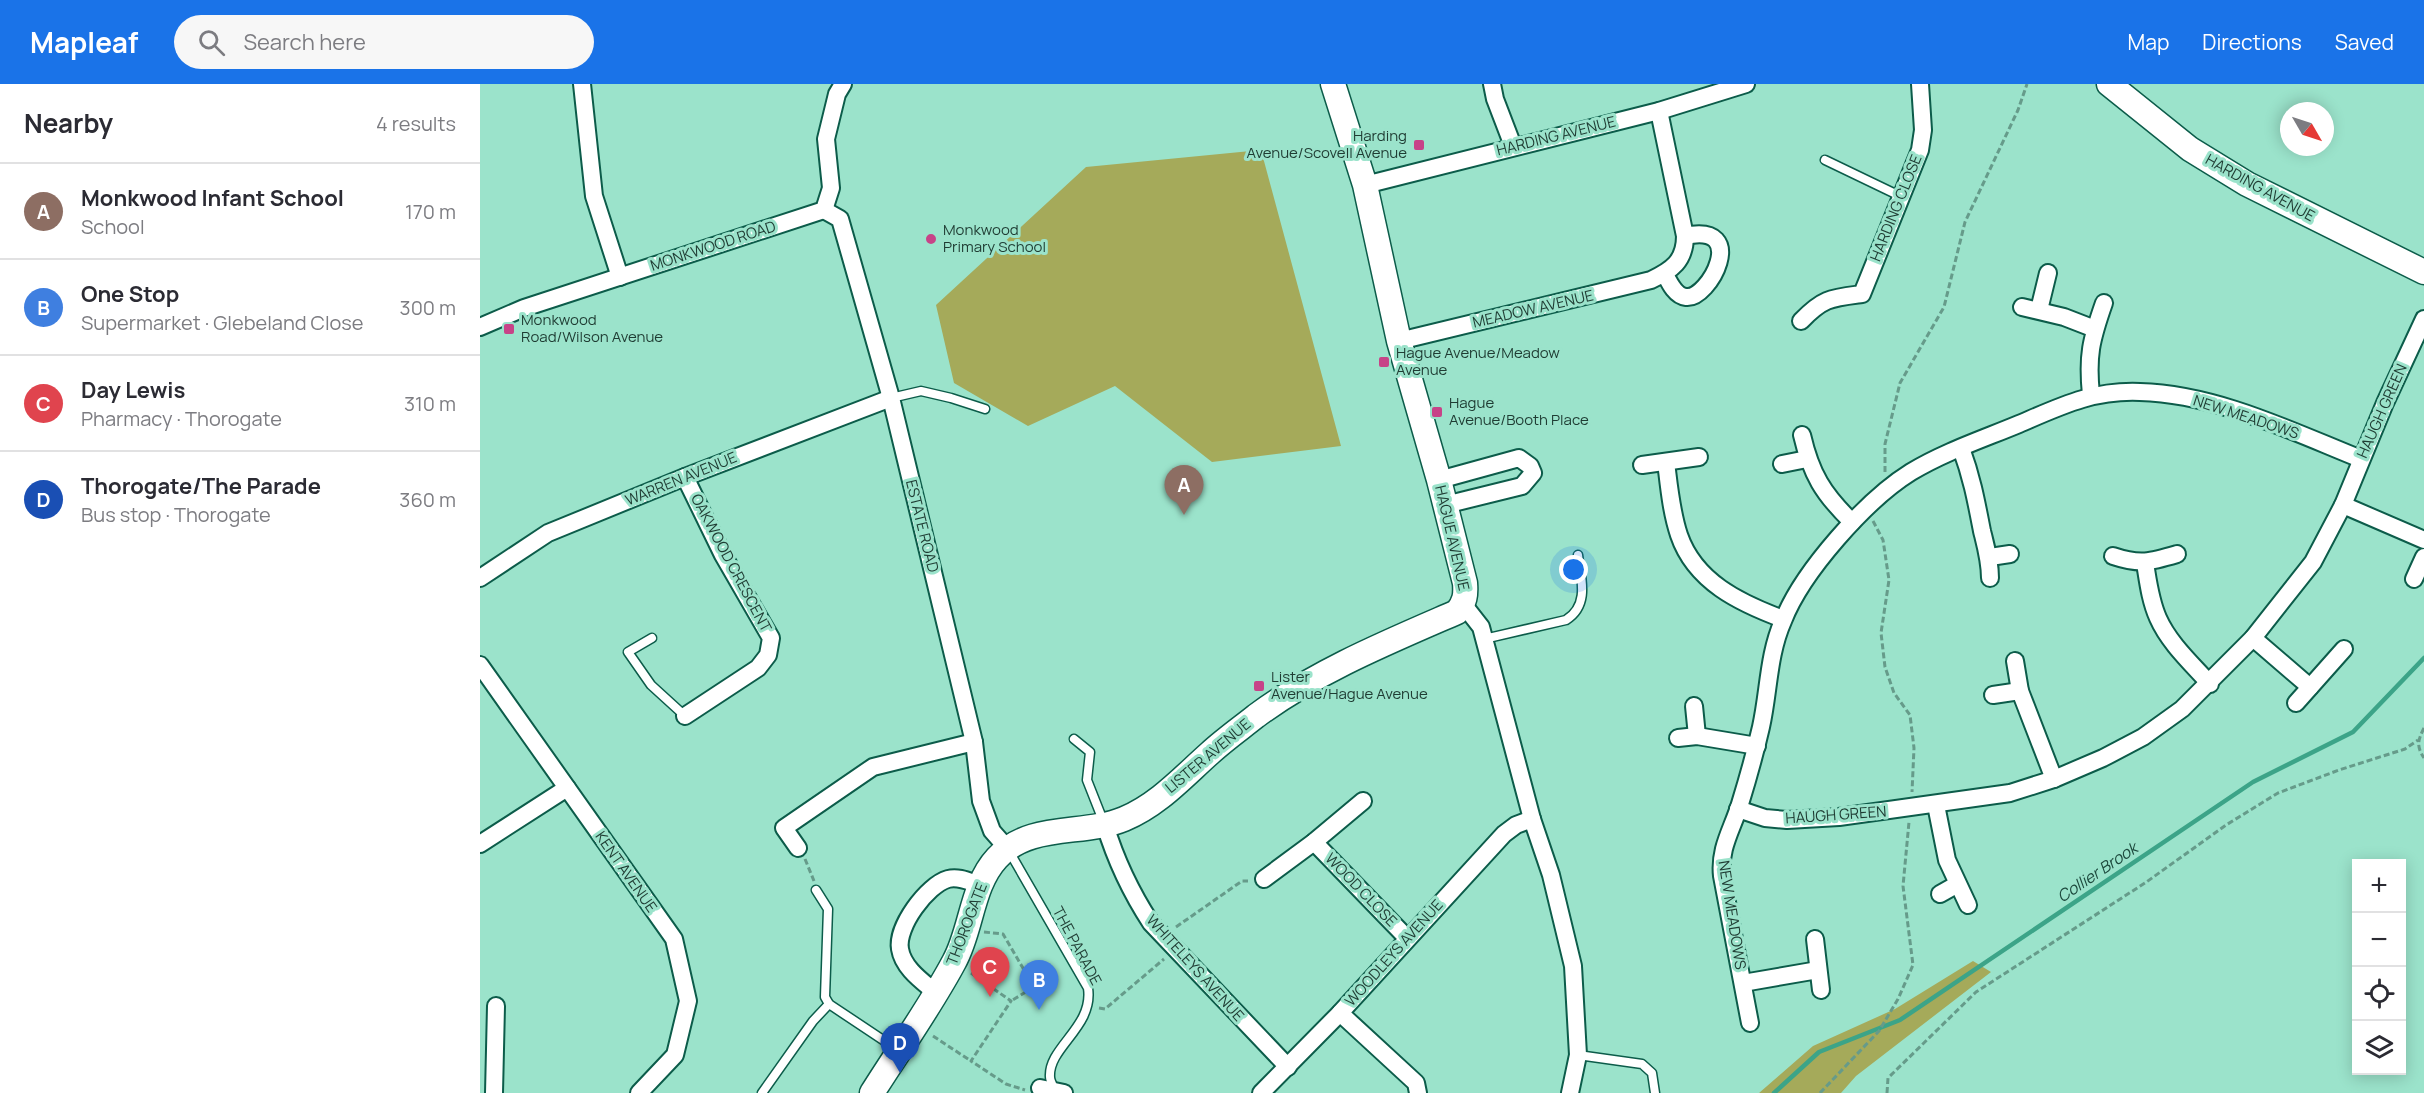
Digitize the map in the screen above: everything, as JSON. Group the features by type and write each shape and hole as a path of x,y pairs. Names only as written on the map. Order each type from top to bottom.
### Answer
{"street":[{"path":"582,84 594,196 620,277"},
{"path":"824,210 831,188 826,139 837,94 843,84"},
{"name":"HAGUE AVENUE","path":"1333,84 1365,186 1399,341 1439,480 1465,583 1466,595 1463,604 1475,617 1484,639 1532,819 1551,875 1573,966 1578,1055 1570,1093"},
{"path":"1492,84 1495,99 1513,146"},
{"name":"HARDING AVENUE","path":"1365,186 1513,146 1659,111 1746,84"},
{"name":"HARDING CLOSE","path":"1800,321 1815,306 1827,299 1862,294 1920,150 1923,130 1920,84"},
{"name":"HARDING AVENUE","path":"2109,84 2190,149 2247,184 2424,272"},
{"path":"1659,111 1685,236 1685,248 1681,259 1665,274 1678,294 1686,297 1695,296 1703,289 1720,258 1720,248 1717,240 1709,234 1701,232 1685,236"},
{"name":"MONKWOOD ROAD","path":"480,327 524,308 824,210"},
{"name":"ESTATE ROAD","path":"824,210 840,219 891,398 974,742 981,801 992,831 1008,848"},
{"path":"2039,310 2048,273"},
{"name":"MEADOW AVENUE","path":"1399,341 1651,280 1665,274"},
{"path":"2091,395 2088,366 2090,346 2104,303"},
{"path":"2022,307 2064,316 2095,329"},
{"name":"HAUGH GREEN","path":"1738,809 1765,818 1787,820 1839,818 2010,793 2054,779 2142,737 2182,709 2210,684 2253,638 2313,562 2343,505 2361,459 2424,319"},
{"name":"NEW MEADOWS","path":"1750,1023 1721,862 1726,837 1738,809 1757,746 1773,648 1783,619 1821,561 1852,522 1875,500 1912,471 1961,448 2091,395 2141,392 2176,395 2233,410 2361,459"},
{"name":"WARREN AVENUE","path":"480,578 548,533 685,477 891,398"},
{"path":"1802,435 1807,459 1825,495 1852,522"},
{"path":"1961,448 1973,480 1985,543 1990,557 1990,578"},
{"path":"1642,465 1699,457"},
{"path":"1439,480 1519,458 1530,466 1533,473 1522,486 1445,506"},
{"path":"1782,464 1807,459"},
{"path":"1666,462 1673,513 1680,537 1701,571 1733,598 1783,619"},
{"name":"OAKWOOD CRESCENT","path":"685,477 723,555 771,638 768,655 758,668 685,716"},
{"path":"2343,505 2424,540"},
{"path":"1990,557 2010,554"},
{"path":"2113,556 2145,563 2176,554"},
{"path":"2414,579 2424,557"},
{"path":"2145,563 2150,594 2162,626 2210,684"},
{"name":"LISTER AVENUE","path":"1008,848 1035,835 1105,825 1125,819 1180,782 1211,752 1268,708 1349,659 1457,612 1463,604"},
{"path":"2253,638 2310,687"},
{"path":"2296,703 2344,649"},
{"path":"2015,661 2020,691 2054,779"},
{"name":"KENT AVENUE","path":"480,665 674,939 688,1001 675,1054 639,1093"},
{"path":"1993,695 2020,691"},
{"path":"1694,706 1697,736"},
{"path":"1678,738 1697,736 1757,746"},
{"path":"798,848 784,828 873,767 974,742"},
{"path":"480,843 567,788"},
{"name":"WOOD CLOSE","path":"1264,879 1314,842 1363,801"},
{"path":"1936,805 1941,841 1956,885 1968,905"},
{"name":"WOODLEYS AVENUE","path":"1261,1093 1340,1013 1504,834 1516,825 1532,819"},
{"name":"WHITELEYS AVENUE","path":"1105,825 1117,863 1133,895 1162,937 1288,1067"},
{"name":"WOOD CLOSE","path":"1314,842 1407,938"},
{"name":"THOROGATE","path":"872,1093 954,962 967,930 980,885 996,859 1008,848"},
{"path":"936,992 920,981 903,958 900,948 903,927 912,912 940,883 952,878 980,885"},
{"path":"1941,894 1956,885"},
{"path":"1815,939 1821,990"},
{"name":"NEW MEADOWS","path":"1743,982 1818,970"},
{"path":"494,1093 496,1006"},
{"path":"1340,1013 1416,1083 1418,1093"}],"lane":[{"path":"1825,160 1902,197"},
{"path":"891,398 921,391 985,409"},
{"path":"1484,639 1566,620 1574,614 1581,605 1583,596 1578,555"},
{"path":"652,638 628,652 651,685 685,716"},
{"path":"1074,739 1090,752 1087,780 1105,825"},
{"name":"THE PARADE","path":"1008,848 1088,988 1088,1007 1053,1063 1050,1077 1053,1090"},
{"path":"816,890 828,909 825,997 828,1004 899,1050"},
{"path":"762,1093 813,1021 828,1004"},
{"path":"1578,1055 1642,1064 1652,1073 1655,1093"}],"path":[{"path":"1820,1093 1880,1030 1898,999 1913,965 1903,886 1911,809 1914,748 1910,714 1894,693 1884,667 1881,633 1889,580 1882,540 1870,516 1885,470 1885,444 1900,383 1944,307 1965,222 2018,110 2027,84"},
{"path":"2424,728 2418,740 2418,750 2424,758"},
{"path":"1887,1093 1888,1078 1977,992 2145,883 2226,825 2278,794 2405,748 2418,740"},
{"path":"798,848 809,866 816,890"},
{"path":"1162,937 1242,881 1264,879"},
{"path":"967,930 1003,934 1034,987 1011,1001 971,1061"},
{"path":"1088,1007 1104,1009 1175,950"},
{"path":"954,962 1011,1001"},
{"path":"915,1024 1006,1084 1030,1091 1053,1090"}],"green space":[{"path":"1261,150 1341,446 1212,462 1115,386 1028,426 954,383 936,305 1086,167"},
{"path":"1973,961 1991,972 1856,1076 1841,1093 1759,1093 1813,1046 1895,1009"}],"waterway":[{"name":"Collier Brook","path":"1774,1093 1819,1052 1900,1020 2253,782 2353,732 2424,658"}],"place":[{"name":"Harding Avenue/Scovell Avenue","path":"1419,145"},
{"name":"Monkwood Primary School","path":"931,239"},
{"name":"Monkwood Road/Wilson Avenue","path":"509,329"},
{"name":"Hague Avenue/Meadow Avenue","path":"1384,362"},
{"name":"Hague Avenue/Booth Place","path":"1437,412"},
{"name":"Monkwood Infant School","path":"1184,515"},
{"name":"Lister Avenue/Hague Avenue","path":"1259,686"},
{"name":"Day Lewis","path":"990,997"},
{"name":"One Stop","path":"1039,1010"},
{"name":"Thorogate/The Parade","path":"900,1073"}]}
